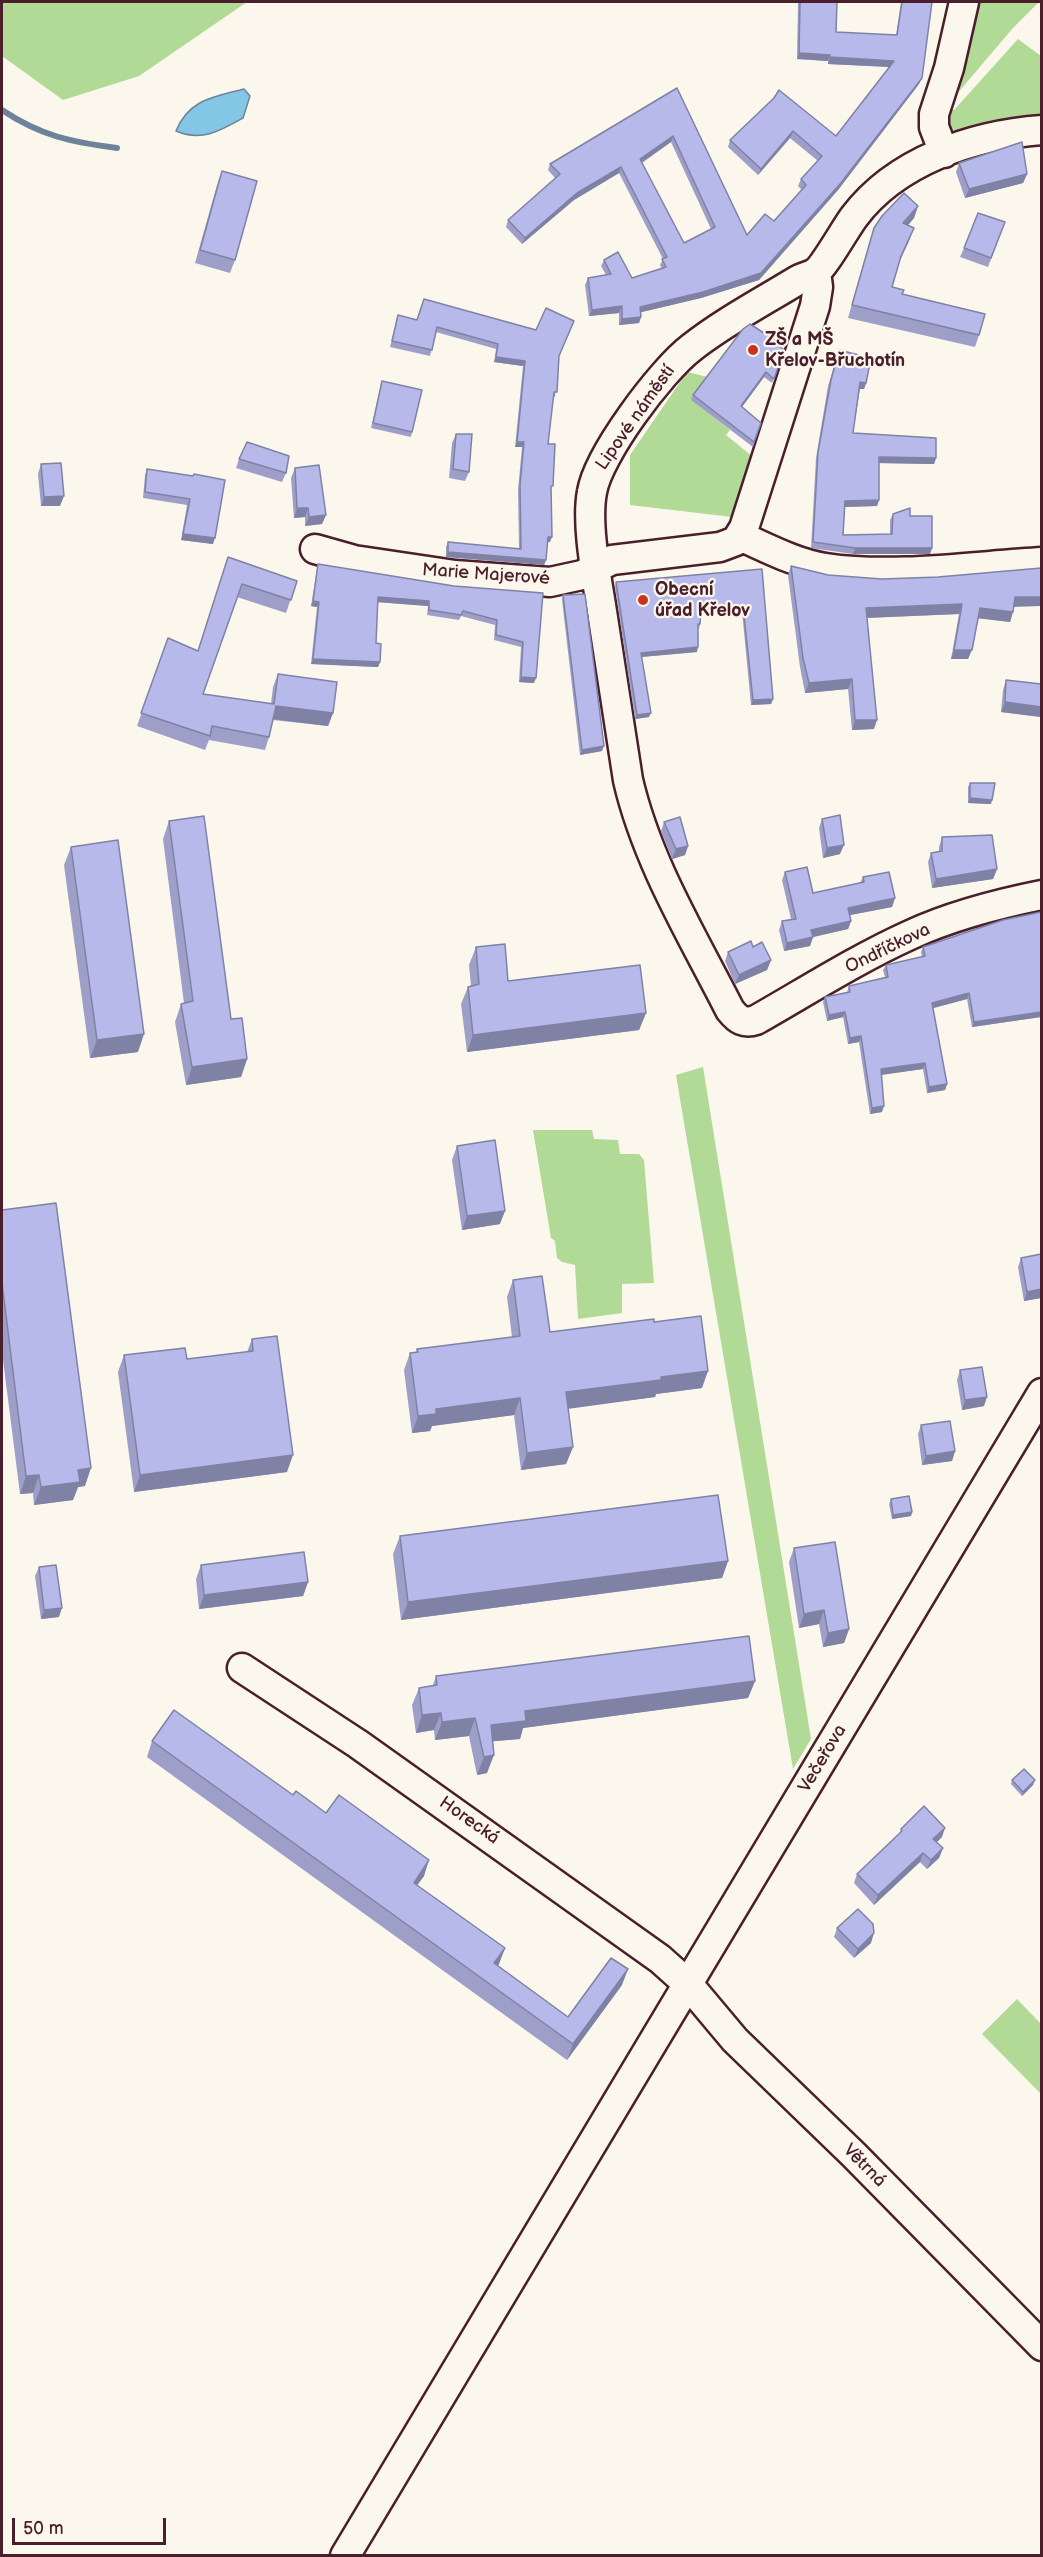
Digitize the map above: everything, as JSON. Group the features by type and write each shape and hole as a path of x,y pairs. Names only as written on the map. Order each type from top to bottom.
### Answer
{"street":[{"path":"944,153 934,128 934,114 949,68 964,2"},
{"name":"Lipové náměstí","path":"743,1021 730,1010 655,864 635,812 628,780 596,569 591,501 594,483 602,464 674,363 689,349 765,300 816,272 854,218 877,192 902,172 944,153 1005,135 1041,130"},
{"path":"816,272 818,287 815,306 740,536 825,568 880,572 1041,562"},
{"name":"Marie Majerové","path":"315,549 354,560 399,567 455,575 534,581 562,580 621,558 729,545 740,536"},
{"name":"Ondříčkova","path":"743,1021 756,1020 910,935 977,911 1041,895"},
{"name":"Večeřova","path":"345,2556 1041,1392"},
{"name":"Horecká","path":"243,1668 358,1744 528,1863 660,1959 688,1984"},
{"name":"Větrná","path":"688,1984 728,2033 854,2155 1041,2346"}],"green space":[{"path":"2,2 247,2 139,76 63,100 2,56"},
{"path":"974,2 1039,2 1013,28 956,95 951,94"},
{"path":"1018,39 1041,56 1041,121 957,133 945,123 946,107 954,110"},
{"path":"687,372 708,377 692,400 730,430 726,435 753,457 732,517 630,505 630,455"},
{"path":"703,1067 811,1739 793,1769 676,1075"},
{"path":"533,1130 592,1130 594,1139 618,1140 620,1154 639,1154 644,1160 654,1283 622,1284 622,1313 578,1319 575,1265 562,1262 557,1258 555,1241 551,1238"},
{"path":"1017,1999 1041,2024 1041,2094 982,2034"}],"water":[{"path":"244,89 250,96 243,118 211,134 194,135 176,131 181,120 195,106 213,97"}],"building":[{"path":"800,2 837,2 836,32 897,35 902,2 932,2 922,78 840,184 761,273 703,292 640,307 641,317 622,319 622,306 592,310 588,278 611,274 604,260 618,252 632,278 666,267 662,259 667,257 621,167 577,193 525,238 508,220 560,174 550,164 677,88 747,235 765,214 774,221 806,185 801,179 822,156 793,131 761,169 730,140 774,98 779,90 836,136 894,61 799,53","holes":["673,136 715,227 684,243 640,159"]},
{"path":"1022,142 1027,174 969,189 959,163"},
{"path":"222,171 257,181 235,260 200,250"},
{"path":"904,193 918,206 903,223 914,228 901,256 892,287 904,290 902,294 985,314 979,335 852,305 874,228"},
{"path":"978,213 1005,222 991,258 964,248"},
{"path":"424,299 536,330 546,308 574,321 559,356 557,392 554,392 548,444 555,444 553,486 551,486 552,537 548,537 546,560 448,552 448,542 521,549 520,485 524,442 517,442 525,361 496,357 498,344 437,327 432,350 392,341 398,315 417,320"},
{"path":"750,324 778,342 777,344 784,350 774,379 766,372 741,406 761,423 754,442 693,395 743,329"},
{"path":"839,350 871,358 866,383 860,382 853,433 936,438 936,458 879,457 879,500 845,501 843,535 892,534 893,514 910,508 910,516 932,516 932,548 855,548 813,542 818,452"},
{"path":"382,381 422,390 412,432 373,423"},
{"path":"456,434 472,434 469,472 453,469"},
{"path":"247,442 289,456 286,473 239,459"},
{"path":"61,463 64,496 44,497 41,464"},
{"path":"319,465 326,515 309,517 308,508 297,508 295,468"},
{"path":"147,469 225,480 215,538 183,534 190,499 145,492"},
{"path":"228,557 297,581 291,600 242,584 203,694 274,704 278,674 337,682 333,713 276,706 269,737 212,726 210,736 141,713 168,638 198,651"},
{"path":"318,564 454,586 543,593 536,678 521,677 523,642 496,635 497,620 463,611 461,615 429,610 429,601 378,597 376,643 381,644 380,662 313,659 319,602 313,601"},
{"path":"791,566 828,575 882,579 938,577 1041,568 1041,597 1015,597 1013,612 980,608 972,650 954,650 962,604 866,608 877,720 855,720 852,679 809,683 803,658"},
{"path":"762,569 773,699 753,700 743,606 701,610 700,624 698,624 698,647 641,653 651,713 637,715 616,582"},
{"path":"585,594 604,746 582,750 563,595"},
{"path":"1006,680 1041,684 1041,707 1005,702"},
{"path":"970,783 995,783 992,800 970,798"},
{"path":"840,815 844,845 827,848 822,819"},
{"path":"204,816 231,1019 242,1018 247,1059 192,1067 181,1004 193,1001 169,821"},
{"path":"680,817 688,846 676,849 664,822"},
{"path":"992,835 997,869 936,879 931,853 942,851 942,837"},
{"path":"118,840 144,1034 97,1040 71,847"},
{"path":"807,867 813,893 864,882 863,877 889,872 895,898 848,908 851,921 811,930 813,937 787,943 782,921 796,919 785,872"},
{"path":"1041,912 1041,1012 974,1022 969,993 932,1003 947,1084 929,1087 925,1063 881,1069 884,1106 872,1108 861,1036 850,1038 845,1012 829,1015 825,997 850,992 849,986 888,977 886,965 925,956 923,947 1003,920"},
{"path":"751,941 753,947 762,942 771,960 739,975 728,952"},
{"path":"505,944 508,981 640,965 646,1013 473,1035 468,987 479,984 476,947"},
{"path":"495,1140 505,1211 467,1216 457,1146"},
{"path":"56,1203 91,1468 78,1470 80,1482 41,1487 39,1475 26,1476 2,1283 2,1210"},
{"path":"1041,1254 1041,1289 1027,1292 1021,1258"},
{"path":"542,1276 550,1332 654,1319 654,1322 701,1316 708,1371 661,1377 661,1380 566,1392 573,1447 527,1453 520,1398 436,1409 436,1414 418,1416 410,1353 418,1352 417,1349 520,1336 513,1280"},
{"path":"277,1336 293,1455 140,1475 124,1355 185,1348 187,1359 253,1351 252,1339"},
{"path":"982,1367 987,1397 965,1400 960,1370"},
{"path":"950,1421 955,1451 926,1456 921,1425"},
{"path":"718,1495 728,1561 408,1602 400,1536"},
{"path":"909,1496 912,1512 893,1515 891,1499"},
{"path":"835,1542 849,1629 828,1633 824,1610 804,1614 794,1548"},
{"path":"304,1552 308,1582 204,1595 201,1565"},
{"path":"56,1565 62,1608 44,1610 39,1567"},
{"path":"749,1636 755,1681 525,1711 526,1721 491,1725 494,1755 484,1757 475,1718 442,1722 441,1713 422,1715 419,1688 437,1685 436,1676"},
{"path":"174,1710 293,1795 296,1791 326,1813 339,1795 429,1860 414,1883 505,1948 494,1963 568,2017 611,1958 628,1969 573,2044 152,1741"},
{"path":"1024,1769 1035,1780 1023,1792 1012,1780"},
{"path":"924,1806 945,1828 933,1839 943,1848 931,1860 923,1853 878,1895 857,1874 902,1831 901,1829"},
{"path":"858,1909 873,1924 874,1933 858,1949 837,1928"}],"waterway":[{"path":"2,110 43,132 85,143 117,148"}],"place":[{"name":"ZŠ a MŠ Křelov-Břuchotín","path":"753,350"},
{"name":"Obecní úřad Křelov","path":"643,600"}]}
